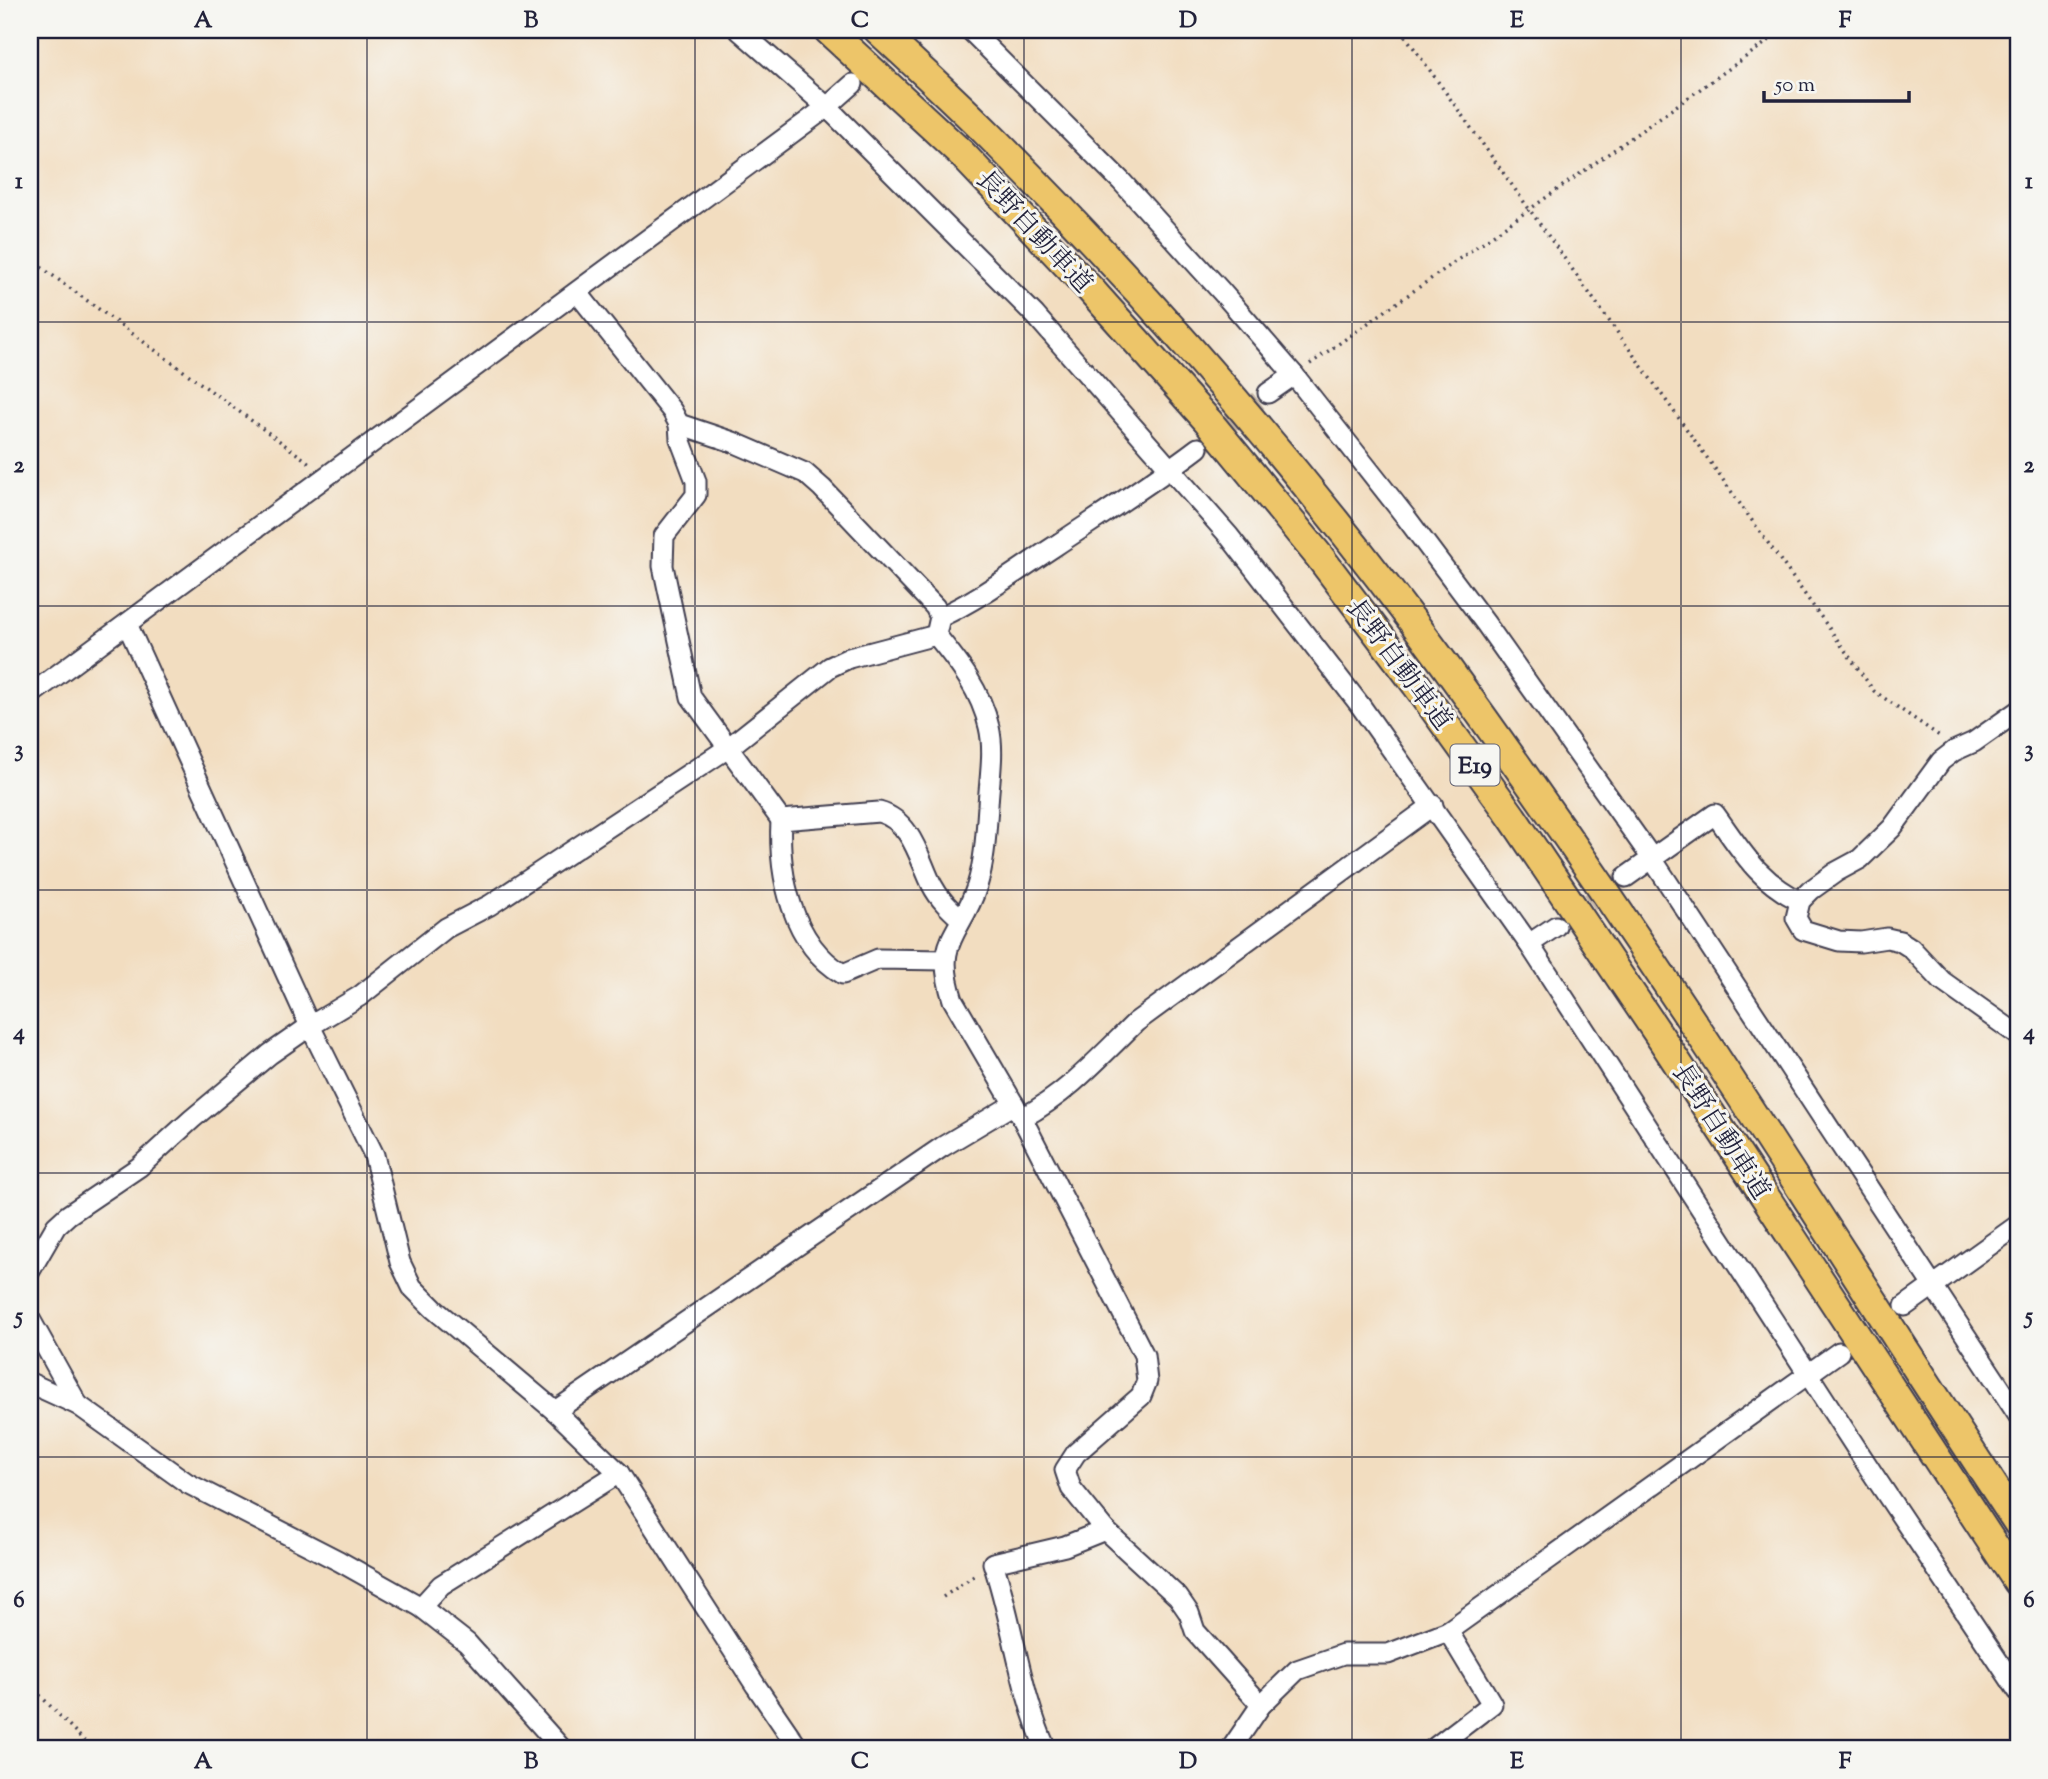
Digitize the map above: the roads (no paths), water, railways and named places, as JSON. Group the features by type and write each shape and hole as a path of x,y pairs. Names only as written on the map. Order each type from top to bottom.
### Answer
{"highway":[{"name":"長野自動車道","path":"828,30 961,153 1090,289 1208,421 1327,567 1416,684 1520,829 1663,1041 2018,1582"},
{"name":"長野自動車道","path":"878,30 986,132 1118,268 1238,404 1345,534 1443,662 1693,1023 2018,1523"}],"street":[{"path":"739,30 827,107 1035,315 1229,536 1335,673 1433,806 1529,944 1873,1474 2018,1691"},
{"path":"970,30 1121,181 1294,375 1486,624 1651,857 2018,1415"},
{"path":"30,695 827,107 853,83"},
{"path":"576,292 672,411 679,424 680,439 696,481 696,495 664,536 663,566 691,697 781,820 782,870 797,921 808,943 828,966 843,974 878,959 946,960"},
{"path":"1268,393 1294,375"},
{"path":"679,424 733,442 805,473 822,488 935,607 938,626 974,688 989,727 990,739 985,852 977,887 950,939 946,980 953,1000 1018,1111 1144,1355 1147,1381 1140,1396 1076,1453 1065,1471 1071,1488 1105,1530 1178,1597 1189,1613 1195,1631 1261,1705"},
{"path":"30,1271 56,1226 68,1214 139,1167 240,1077 310,1026 360,996 446,928 490,905 728,748 830,667 938,626 954,610 1020,569 1198,448"},
{"path":"127,624 310,1026 374,1155 400,1262 412,1287 555,1411 619,1473 799,1749"},
{"path":"2018,711 1941,761 1892,828 1860,859 1811,890 1800,901 1796,918 1803,930 1839,941 1861,942 1887,938 1900,941 1911,948 1942,981 2018,1035"},
{"path":"555,1411 942,1147 1066,1090 1098,1062 1136,1022 1433,806"},
{"path":"781,820 879,812 891,815 915,844 932,886 961,919"},
{"path":"1626,877 1715,814 1757,872 1779,891 1800,901"},
{"path":"1529,944 1556,926"},
{"path":"1905,1306 2018,1225"},
{"path":"30,1319 78,1405"},
{"path":"1231,1749 1261,1705 1297,1670 1343,1654 1388,1654 1448,1631 1839,1352"},
{"path":"30,1383 78,1405 187,1483 339,1561 421,1607 467,1643 562,1749"},
{"path":"421,1607 441,1585 619,1473"},
{"path":"1046,1749 1034,1723 1020,1676 1005,1598 993,1563 1065,1546 1105,1530"},
{"path":"1433,1749 1492,1704 1448,1631"}],"tunnel":[{"path":"861,76 913,30"},
{"path":"1198,448 1268,393"},
{"path":"1566,919 1626,877"}]}
